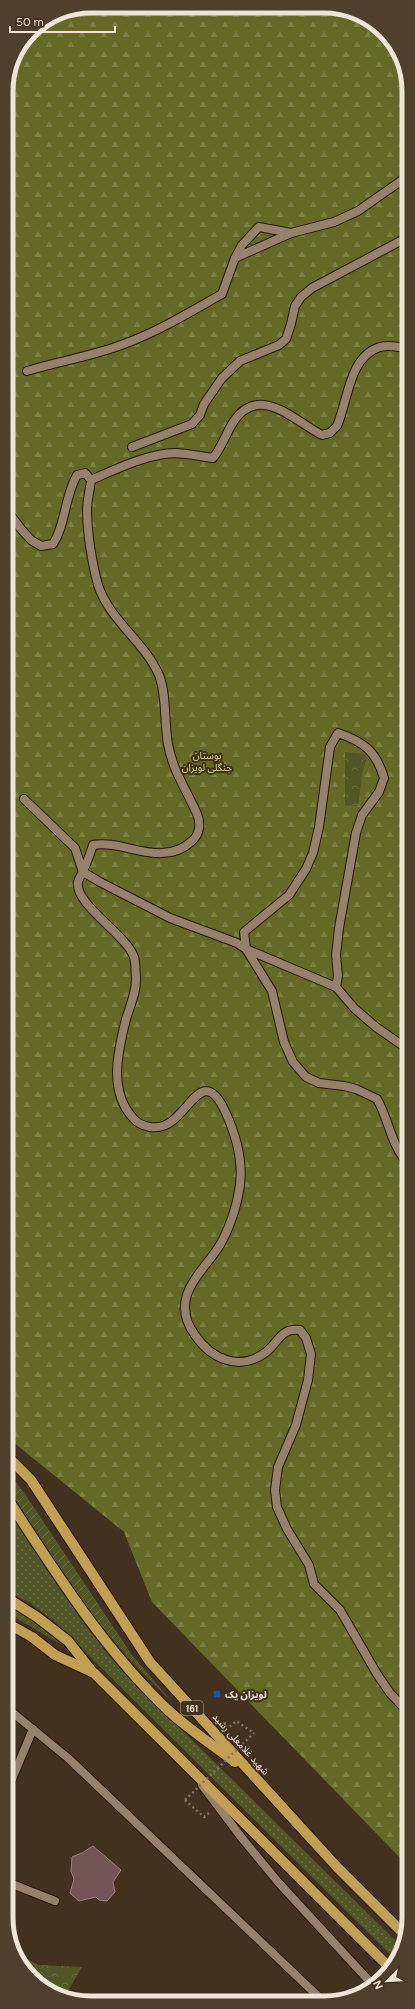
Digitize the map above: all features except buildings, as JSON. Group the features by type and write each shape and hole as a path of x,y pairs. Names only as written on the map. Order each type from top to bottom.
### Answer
{"main road":[{"name":"شهید غلامعلی رشید","path":"13,1462 31,1480 150,1662 337,1867 401,1931"},
{"path":"13,1507 82,1612 131,1671 171,1712 257,1780"},
{"path":"13,1602 37,1617 68,1641 94,1673 383,1961"},
{"path":"13,1626 32,1637 56,1655 94,1673"}],"street":[{"path":"235,258 291,233 334,222 358,211 402,180"},
{"path":"27,371 95,354 124,344 169,324 222,294 235,258 242,244 260,227 291,233"},
{"path":"132,447 192,424 200,415 204,404 222,378 240,361 279,344 286,339 292,324 295,306 300,297 312,288 402,240"},
{"path":"91,480 131,463 164,454 213,458 221,447 235,419 243,411 255,405 279,408 322,435 330,433 337,426 356,368 362,360 381,347 402,349"},
{"path":"13,518 31,540 41,546 53,544 58,536 70,488 77,475 86,473 91,480 87,509 88,527 98,584 108,607 146,652 159,675 164,698 168,745 175,768 199,818 200,831 193,841 172,851 142,852 102,843 93,845 78,882 80,893 94,911 124,941 134,957 136,980 116,1066 118,1087 125,1106 134,1119 145,1126 159,1128 172,1122 192,1098 202,1092 211,1092 218,1098 226,1112 240,1159 242,1175 238,1197 219,1246 194,1278 188,1290 185,1302 186,1319 193,1333 203,1346 216,1357 230,1362 244,1362 257,1358 268,1351 284,1333 292,1329 300,1330 306,1338 311,1354 308,1380 296,1425 278,1467 275,1490 277,1506 287,1529 309,1565 314,1584 340,1610 377,1674 390,1692 402,1705"},
{"path":"336,987 338,976 336,955 339,928 356,833 362,815 379,792 384,778 379,761 366,746 353,738 338,733 330,747 319,827 313,853 306,869 289,895 244,932 246,949 272,990 284,1042 293,1062 306,1077 319,1083 356,1089 376,1099 402,1155"},
{"path":"24,799 75,848 83,872 170,918 237,943 246,949 336,987 360,1014 376,1028 402,1045"},
{"path":"13,1713 68,1758 318,1996"},
{"path":"13,1776 32,1729"},
{"path":"190,1770 264,1864 367,1978"},
{"path":"13,1884 55,1901"}],"path":[{"path":"204,1817 185,1800 254,1733 236,1721"}],"green space":[{"name":"بوستان جنگلی لویزان","path":"91,13 339,14 363,23 372,29 383,40 392,52 396,61 402,91 402,1860 152,1602 124,1532 13,1442 13,86 19,61 29,43 52,23 66,17"},
{"path":"345,752 364,754 367,757 362,775 358,807 345,805"},
{"path":"13,1479 25,1494 132,1655 173,1703 133,1663 92,1616 13,1496"},
{"path":"13,1516 76,1612 123,1672 398,1943 392,1956 54,1621 30,1603 13,1594"},
{"path":"13,1608 33,1621 64,1646 13,1616"},
{"path":"24,1957 39,1965 82,1967 67,1992 56,1988 43,1980 29,1966"}],"place":[{"name":"لویزان یک","path":"217,1694"}]}
